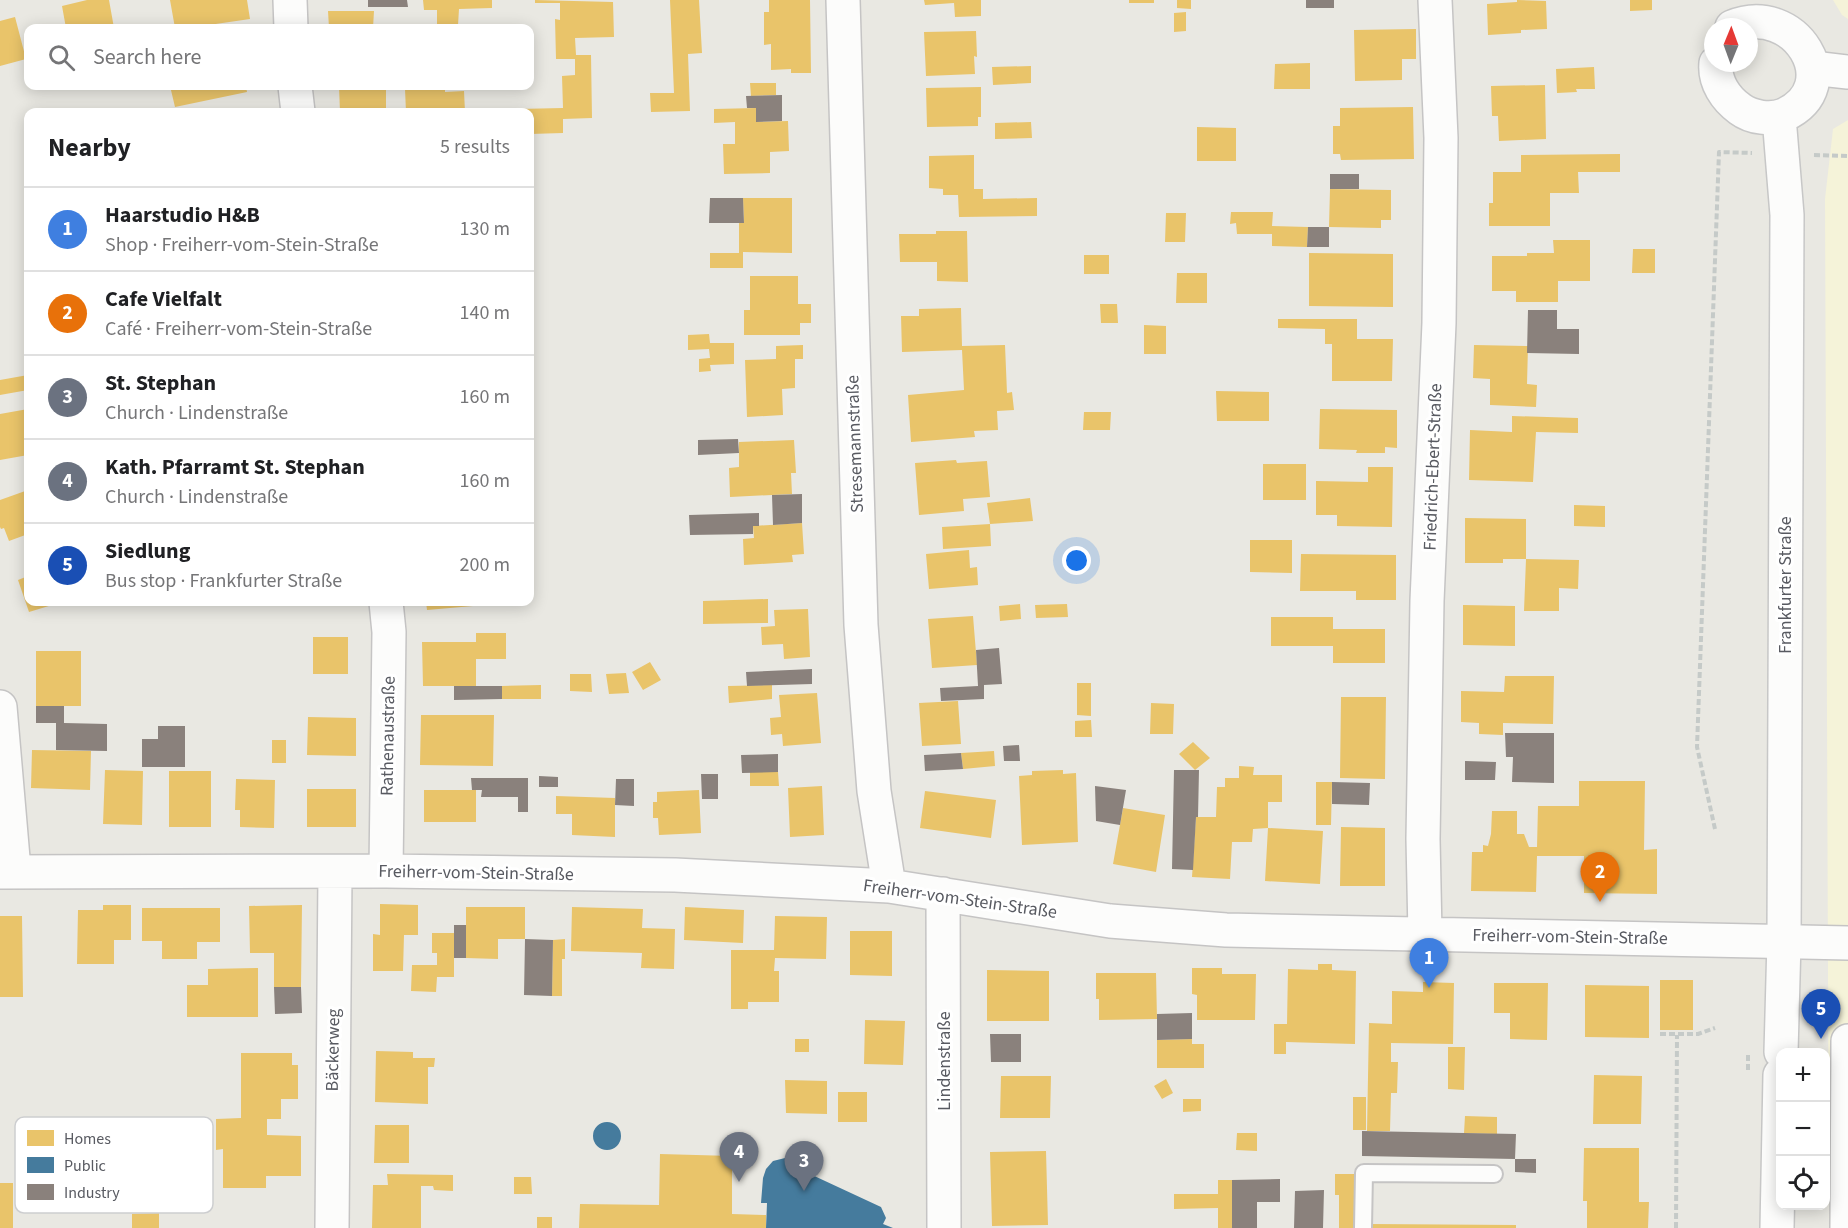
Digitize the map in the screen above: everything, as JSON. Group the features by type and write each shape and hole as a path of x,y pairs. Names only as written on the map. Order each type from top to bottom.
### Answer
{"street":[{"path":"290,0 291,24"},
{"name":"Stresemannstraße","path":"843,0 861,626 874,790 889,886"},
{"name":"Friedrich-Ebert-Straße","path":"1425,934 1423,840 1427,601 1439,323 1441,138 1434,0"},
{"path":"1717,72 1719,85 1729,100 1743,112 1761,117 1779,117 1806,104 1821,78 1835,71 1812,34 1802,23 1774,6 1744,18"},
{"path":"295,90 298,108"},
{"name":"Frankfurter Straße","path":"1779,117 1787,215 1784,941 1781,1048"},
{"name":"Rathenaustraße","path":"386,606 389,632 386,872"},
{"path":"0,707 7,871"},
{"name":"Freiherr-vom-Stein-Straße","path":"7,871 675,875 889,886 1008,906 1166,926 1226,930 1848,943"},
{"name":"Bäckerweg","path":"332,1228 335,873"},
{"name":"Lindenstraße","path":"943,894 944,1228"},
{"path":"1847,1228 1848,1041"},
{"path":"1777,1228 1779,1102"}],"lane":[{"path":"1363,1228 1364,1173 1494,1174"}],"path":[{"path":"1715,829 1697,747 1719,152"},
{"path":"1660,1034 1698,1034 1715,1028"},
{"path":"1676,1228 1677,1035"}],"shaded area":[{"path":"1833,0 1848,0 1848,19 1842,15"},
{"path":"1848,120 1848,1228 1829,1228 1825,199 1833,129"}],"building: Homes":[{"path":"87,0 109,0 113,24 65,24 62,6"},
{"path":"170,0 247,0 250,19 216,24 174,24"},
{"path":"423,0 492,0 492,8 459,9 458,24 437,24 437,10 424,10"},
{"path":"535,0 613,2 614,37 575,38 576,55 591,55 592,118 563,119 563,133 534,134 534,109 563,108 562,76 575,75 575,59 556,59 555,19 560,20 560,3 535,3"},
{"path":"670,0 699,0 702,53 688,54 690,111 651,112 650,93 674,93"},
{"path":"769,0 810,0 811,73 791,73 791,69 771,70 771,44 764,45 764,12 769,12"},
{"path":"924,0 981,0 981,16 955,17 954,3 925,5"},
{"path":"1129,0 1154,0 1154,3 1129,3"},
{"path":"1177,0 1191,0 1191,9 1177,8"},
{"path":"1517,0 1546,1 1547,29 1488,35 1487,4 1517,2"},
{"path":"1630,0 1652,0 1652,10 1630,11"},
{"path":"328,11 374,11 373,24 329,24"},
{"path":"1186,12 1186,31 1174,32 1174,13"},
{"path":"15,17 24,60 0,66 0,21"},
{"path":"1416,29 1416,59 1402,59 1402,80 1355,81 1354,30"},
{"path":"976,31 975,74 926,76 924,32"},
{"path":"1310,63 1310,89 1274,89 1275,64"},
{"path":"1031,66 1031,83 993,85 992,67"},
{"path":"1594,67 1595,89 1576,89 1577,92 1557,93 1556,69"},
{"path":"750,83 776,83 776,95 751,96"},
{"path":"1545,85 1546,139 1499,141 1498,116 1492,116 1491,86"},
{"path":"981,87 981,117 978,117 978,126 927,127 926,88"},
{"path":"171,90 247,90 247,92 175,107"},
{"path":"339,90 386,90 386,108 340,108"},
{"path":"405,90 464,91 465,108 406,108"},
{"path":"1413,107 1414,159 1341,160 1340,154 1333,154 1333,126 1340,126 1340,108"},
{"path":"756,108 756,122 788,121 789,151 770,152 770,173 724,174 723,144 735,144 735,122 714,123 714,109"},
{"path":"1031,122 1032,138 995,139 995,123"},
{"path":"1197,127 1236,128 1236,161 1197,161"},
{"path":"1620,154 1620,172 1578,172 1579,193 1550,193 1550,226 1489,226 1489,203 1493,203 1493,172 1521,172 1521,155"},
{"path":"974,155 974,189 983,189 983,199 1037,198 1037,216 959,217 958,195 943,195 943,189 929,188 929,156"},
{"path":"1330,189 1391,190 1391,220 1381,220 1381,228 1329,227"},
{"path":"743,198 792,198 792,253 743,252 743,268 710,268 710,253 739,253 739,223 744,223"},
{"path":"1231,212 1273,212 1272,226 1308,227 1307,247 1272,246 1272,234 1237,234 1236,223 1230,224"},
{"path":"1166,213 1186,213 1185,242 1165,242"},
{"path":"936,231 967,231 968,282 937,281 937,262 900,262 899,234 936,234"},
{"path":"1553,240 1590,240 1590,281 1558,281 1558,302 1516,302 1516,291 1492,291 1492,256 1554,253"},
{"path":"1633,249 1655,249 1655,273 1632,273"},
{"path":"1309,253 1393,254 1393,307 1309,306"},
{"path":"1084,255 1109,255 1109,274 1084,274"},
{"path":"1177,273 1207,273 1207,303 1176,303"},
{"path":"750,276 798,276 798,304 811,304 811,323 800,323 800,335 744,335 744,310 750,310"},
{"path":"1100,304 1117,304 1118,323 1101,323"},
{"path":"961,308 962,346 1005,345 1007,393 1012,392 1014,410 997,411 998,430 974,431 975,437 911,442 908,395 964,390 962,350 902,352 901,316 919,316 919,309"},
{"path":"1278,319 1357,319 1357,339 1393,339 1392,381 1332,381 1332,344 1325,344 1325,329 1278,328"},
{"path":"1144,325 1166,326 1166,354 1144,354"},
{"path":"709,334 710,343 734,343 734,364 710,365 711,371 699,372 699,359 710,358 709,349 688,350 688,335"},
{"path":"803,345 803,359 795,359 795,388 782,389 783,415 747,417 745,360 776,359 776,346"},
{"path":"1474,345 1528,346 1527,384 1537,385 1536,407 1490,405 1490,379 1473,378"},
{"path":"24,376 24,391 0,395 0,380"},
{"path":"1216,391 1269,392 1269,421 1217,421"},
{"path":"1320,409 1397,410 1397,448 1385,447 1385,453 1319,449"},
{"path":"24,410 24,456 0,460 0,414"},
{"path":"1084,412 1111,412 1110,430 1083,430"},
{"path":"1512,416 1578,418 1578,433 1536,432 1533,482 1469,480 1470,430 1512,432"},
{"path":"794,440 796,473 791,473 792,494 730,497 729,468 739,467 739,442"},
{"path":"956,460 957,463 987,461 990,497 963,499 964,511 919,515 915,463"},
{"path":"1263,464 1306,464 1306,500 1263,500"},
{"path":"1368,467 1393,467 1392,527 1337,526 1337,515 1316,515 1316,481 1368,482"},
{"path":"24,491 24,535 9,541 4,528 0,527 0,500"},
{"path":"1030,498 1033,521 990,524 987,503"},
{"path":"1574,505 1605,506 1605,527 1574,526"},
{"path":"1465,518 1526,519 1526,559 1503,559 1503,563 1465,563"},
{"path":"802,523 804,554 792,555 793,562 744,565 743,539 754,538 753,526"},
{"path":"990,524 991,546 943,549 942,527"},
{"path":"1250,540 1292,540 1292,573 1250,572"},
{"path":"969,550 970,568 977,567 978,585 929,589 926,554"},
{"path":"1301,554 1396,555 1396,600 1356,600 1356,591 1300,591"},
{"path":"1526,559 1579,560 1578,589 1559,588 1559,611 1524,611"},
{"path":"24,578 24,597 18,580"},
{"path":"768,599 768,623 703,624 703,601"},
{"path":"1020,604 1021,619 1000,621 999,606"},
{"path":"1067,604 1068,617 1036,618 1035,605"},
{"path":"1463,605 1515,606 1515,646 1463,645"},
{"path":"27,606 49,606 29,612"},
{"path":"426,606 473,606 427,610"},
{"path":"808,609 810,657 784,659 783,644 762,645 761,627 775,626 774,610"},
{"path":"973,616 977,665 932,668 928,619"},
{"path":"1271,617 1333,617 1333,629 1385,629 1385,663 1333,663 1333,646 1271,646"},
{"path":"476,633 506,633 506,659 476,659 476,686 423,686 422,642 476,642"},
{"path":"313,637 348,637 348,674 313,674"},
{"path":"36,651 81,651 81,706 36,706"},
{"path":"650,662 661,680 643,690 632,672"},
{"path":"626,673 629,693 609,694 606,674"},
{"path":"570,674 591,674 592,692 570,691"},
{"path":"1505,676 1554,676 1553,724 1503,723 1503,735 1479,734 1479,723 1461,722 1461,691 1504,692"},
{"path":"1077,683 1091,683 1091,716 1077,715"},
{"path":"541,685 541,699 502,699 502,686"},
{"path":"772,685 772,699 729,703 728,686"},
{"path":"817,693 821,743 783,746 782,734 771,735 770,718 781,717 779,695"},
{"path":"1341,697 1386,697 1385,779 1340,778"},
{"path":"958,701 961,744 922,746 919,703"},
{"path":"1151,703 1174,704 1173,734 1150,734"},
{"path":"421,715 494,715 493,766 420,765"},
{"path":"308,717 356,718 356,756 307,755"},
{"path":"1091,720 1092,737 1075,737 1075,721"},
{"path":"272,740 286,740 286,763 272,763"},
{"path":"1193,742 1210,758 1195,770 1179,754"},
{"path":"32,750 91,751 90,790 31,788"},
{"path":"994,751 995,766 963,769 961,753"},
{"path":"1239,766 1254,767 1253,775 1282,775 1282,802 1268,802 1268,828 1253,829 1252,842 1232,842 1230,879 1192,877 1196,817 1216,817 1217,787 1225,787 1225,778 1239,778"},
{"path":"105,770 143,771 142,825 103,824"},
{"path":"1063,770 1063,774 1076,773 1078,842 1022,845 1019,776 1032,775 1032,771"},
{"path":"169,771 211,771 211,827 169,827"},
{"path":"750,772 778,772 779,786 750,786"},
{"path":"236,779 275,780 274,828 240,827 240,810 235,810"},
{"path":"1579,781 1645,781 1644,850 1657,849 1657,894 1584,893 1584,856 1537,856 1536,892 1471,891 1472,852 1483,852 1483,845 1488,846 1492,811 1517,811 1517,834 1524,834 1529,847 1537,847 1538,806 1579,806"},
{"path":"1316,782 1332,782 1331,825 1316,825"},
{"path":"822,786 824,835 790,837 788,788"},
{"path":"307,789 356,789 356,827 307,827"},
{"path":"424,790 476,790 476,822 424,822"},
{"path":"699,790 701,833 659,835 658,818 653,818 653,802 657,802 657,792"},
{"path":"925,791 996,800 991,838 920,828"},
{"path":"556,796 615,798 615,837 572,835 572,814 556,814"},
{"path":"1123,808 1165,815 1156,872 1113,864"},
{"path":"1341,827 1385,828 1385,886 1340,886"},
{"path":"1268,828 1323,831 1320,884 1265,881"},
{"path":"380,904 418,905 418,935 404,935 403,971 373,971 373,934 380,935"},
{"path":"103,905 131,905 131,940 114,940 114,964 77,964 78,910 103,910"},
{"path":"302,905 301,987 274,987 274,953 250,953 249,906"},
{"path":"466,907 525,907 525,939 498,939 498,959 466,958"},
{"path":"572,907 643,909 642,928 675,929 674,969 641,968 642,953 571,951"},
{"path":"685,907 744,910 743,943 684,940"},
{"path":"142,908 220,908 220,942 197,942 197,959 162,959 162,941 142,941"},
{"path":"0,916 22,916 23,997 0,997"},
{"path":"775,916 827,917 826,959 775,958 774,971 779,971 779,1002 748,1002 748,1009 731,1009 731,950 774,950"},
{"path":"850,931 892,931 892,976 850,975"},
{"path":"432,933 454,933 454,977 437,977 436,992 411,991 412,965 437,965 437,953 432,953"},
{"path":"565,939 565,959 562,959 562,996 552,996 553,940"},
{"path":"1318,964 1332,964 1332,970 1356,971 1355,1044 1286,1042 1286,1054 1274,1054 1274,1024 1287,1024 1288,969 1318,970"},
{"path":"258,968 258,1017 187,1017 187,985 208,985 208,969"},
{"path":"1192,968 1222,968 1222,974 1256,974 1255,1020 1197,1020 1197,995 1192,994"},
{"path":"987,970 1049,971 1049,1021 987,1021"},
{"path":"1096,973 1156,973 1157,1019 1099,1020"},
{"path":"1660,980 1693,980 1693,1030 1660,1030"},
{"path":"1423,982 1454,983 1453,1044 1391,1043 1391,1062 1398,1062 1397,1093 1391,1093 1390,1131 1367,1131 1369,1023 1392,1024 1392,991 1423,992"},
{"path":"1494,983 1548,983 1547,1040 1510,1039 1510,1013 1494,1013"},
{"path":"1585,985 1649,986 1649,1038 1585,1037"},
{"path":"865,1020 905,1021 903,1065 864,1064"},
{"path":"795,1039 809,1039 809,1052 795,1052"},
{"path":"1192,1039 1192,1044 1204,1044 1204,1068 1157,1068 1157,1040"},
{"path":"1448,1047 1465,1047 1464,1090 1448,1089"},
{"path":"376,1051 413,1052 413,1058 435,1058 434,1067 428,1067 428,1104 375,1102"},
{"path":"241,1053 292,1053 292,1065 298,1065 298,1099 281,1099 281,1119 267,1119 267,1135 301,1136 301,1176 266,1176 266,1188 223,1188 223,1149 216,1150 216,1119 241,1118"},
{"path":"1594,1075 1642,1076 1641,1124 1593,1124"},
{"path":"1001,1076 1051,1076 1050,1118 1000,1118"},
{"path":"1166,1079 1173,1093 1162,1099 1154,1086"},
{"path":"785,1080 827,1081 827,1114 786,1113"},
{"path":"838,1092 867,1092 867,1122 838,1122"},
{"path":"1353,1097 1366,1097 1366,1130 1353,1130"},
{"path":"1183,1099 1201,1099 1201,1111 1183,1112"},
{"path":"1465,1116 1497,1117 1497,1134 1464,1133"},
{"path":"375,1125 409,1125 409,1163 374,1163"},
{"path":"1237,1133 1257,1133 1257,1151 1236,1150"},
{"path":"1584,1148 1639,1148 1639,1202 1649,1202 1648,1228 1587,1228 1587,1201 1583,1201"},
{"path":"1046,1151 1048,1225 992,1226 990,1152"},
{"path":"660,1154 732,1156 732,1214 766,1215 766,1228 579,1228 580,1204 659,1205"},
{"path":"387,1174 453,1175 453,1191 434,1190 433,1186 421,1186 421,1228 372,1228 373,1185 388,1185"},
{"path":"1335,1174 1358,1174 1357,1228 1339,1228 1339,1195 1335,1195"},
{"path":"514,1177 531,1177 532,1194 514,1194"},
{"path":"1218,1180 1232,1180 1232,1228 1218,1228 1218,1208 1174,1209 1174,1194 1218,1194"},
{"path":"0,1183 13,1183 13,1228 0,1228"},
{"path":"159,1213 159,1228 132,1228 132,1214"},
{"path":"537,1217 552,1217 552,1228 537,1228"},
{"path":"1370,1224 1516,1225 1516,1228 1370,1228"}],"building: Public":[{"path":"607,1122 617,1126 621,1136 617,1146 607,1150 597,1146 593,1136 597,1126"},
{"path":"785,1158 813,1168 810,1174 881,1207 886,1218 883,1224 893,1228 766,1228 767,1203 761,1203 763,1178 766,1169 773,1161"}],"building: Industry":[{"path":"368,0 407,0 408,7 368,7"},
{"path":"1306,0 1334,0 1334,8 1306,8"},
{"path":"782,95 782,121 756,122 756,108 747,108 746,96"},
{"path":"1330,174 1359,174 1359,189 1330,189"},
{"path":"710,198 743,198 744,223 709,223"},
{"path":"1308,227 1329,227 1329,247 1307,247"},
{"path":"1528,310 1557,310 1557,329 1579,329 1579,354 1527,353"},
{"path":"738,439 739,453 698,455 698,440"},
{"path":"802,494 802,523 773,525 772,495"},
{"path":"759,513 759,526 753,526 753,534 690,535 689,515"},
{"path":"999,648 1002,684 984,685 984,699 941,701 940,688 978,686 976,650"},
{"path":"812,669 812,684 747,686 746,672"},
{"path":"454,686 502,686 502,699 454,700"},
{"path":"36,706 64,706 64,723 107,724 107,751 56,750 56,723 36,723"},
{"path":"158,726 185,726 185,767 142,767 142,739 158,739"},
{"path":"1505,733 1554,733 1554,783 1512,782 1513,757 1506,757"},
{"path":"1019,745 1020,761 1004,761 1003,746"},
{"path":"961,753 963,769 925,771 924,755"},
{"path":"778,754 778,772 742,773 741,755"},
{"path":"1465,761 1496,762 1495,780 1465,780"},
{"path":"1174,770 1199,770 1198,817 1196,817 1193,870 1172,869"},
{"path":"701,774 718,774 718,799 702,799"},
{"path":"539,776 558,777 558,787 539,787"},
{"path":"471,778 528,778 528,812 518,812 518,797 481,797 482,790 472,790"},
{"path":"616,779 634,779 634,806 615,805"},
{"path":"1332,782 1370,783 1369,805 1332,804"},
{"path":"1095,786 1126,790 1120,825 1096,821"},
{"path":"454,925 466,925 466,958 454,958"},
{"path":"525,939 553,940 552,996 524,995"},
{"path":"274,987 301,987 302,1013 275,1014"},
{"path":"1192,1013 1192,1039 1157,1040 1157,1014"},
{"path":"990,1034 1021,1034 1021,1062 991,1062"},
{"path":"1362,1131 1516,1134 1515,1159 1362,1156"},
{"path":"1515,1159 1536,1159 1536,1173 1515,1172"},
{"path":"1280,1179 1280,1202 1257,1202 1257,1228 1232,1228 1232,1180"},
{"path":"1324,1190 1323,1228 1294,1228 1295,1191"}],"place":[{"name":"Cafe Vielfalt","path":"1600,902"},
{"name":"Haarstudio H&B","path":"1429,988"},
{"name":"Siedlung","path":"1821,1039"},
{"name":"Kath. Pfarramt St. Stephan","path":"739,1182"},
{"name":"St. Stephan","path":"804,1191"}]}
